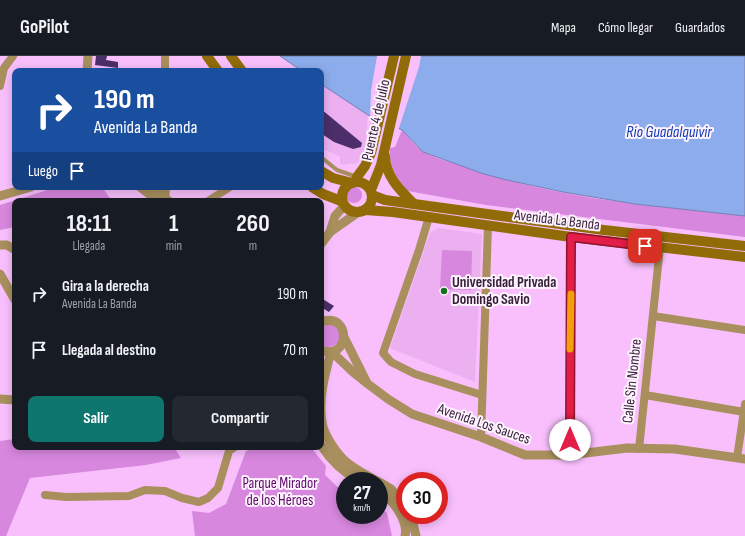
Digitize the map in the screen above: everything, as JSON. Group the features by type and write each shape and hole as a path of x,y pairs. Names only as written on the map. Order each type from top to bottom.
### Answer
{"main road":[{"path":"207,56 216,68"},
{"path":"231,56 240,68"},
{"name":"Puente 4 de Julio","path":"355,180 372,153 394,56"},
{"name":"Puente 4 de Julio","path":"371,193 381,164 406,56"},
{"path":"385,147 385,159 389,175 398,188 414,204"},
{"path":"317,190 342,203 349,211 361,211 371,203 371,193 363,183 355,180 333,178 324,172"},
{"path":"342,203 341,196 344,188 355,180"},
{"name":"Avenida La Banda","path":"371,193 385,200 604,230 745,246"},
{"name":"Avenida La Banda","path":"361,211 429,217 571,237 745,257"}],"street":[{"path":"0,86 4,68 14,56"},
{"path":"87,68 88,56"},
{"path":"165,56 165,68"},
{"path":"0,196 21,190"},
{"path":"146,190 161,198"},
{"path":"153,190 163,198"},
{"path":"213,198 225,190"},
{"path":"330,232 335,216 342,203"},
{"path":"324,240 330,232 361,211"},
{"path":"429,217 383,353 391,362 415,374 482,395"},
{"path":"481,437 488,226"},
{"path":"569,455 571,237"},
{"path":"0,245 7,245 12,248"},
{"name":"Calle Sin Nombre","path":"639,449 660,247"},
{"path":"0,274 12,295"},
{"path":"653,316 745,330"},
{"name":"Avenida Los Sauces","path":"324,320 333,321 340,325 344,332 344,337 368,384"},
{"path":"324,351 331,352 341,346 344,337"},
{"path":"324,382 331,352"},
{"name":"Avenida Los Sauces","path":"331,352 368,384 412,414 481,437 525,455 569,455 626,448 675,450 741,458"},
{"path":"645,395 744,408 741,458"},
{"path":"0,399 12,400"},
{"path":"324,428 330,441 344,460 363,472"},
{"path":"324,449 335,464 344,472"},
{"path":"46,495 66,497 129,496 145,490 165,491 182,498 199,502 208,498 218,488 230,450"},
{"path":"388,487 396,494"},
{"path":"388,498 402,516 406,533 405,536"},
{"path":"413,524 416,536"}],"lane":[{"path":"324,159 337,170 355,180"}],"shaded area":[{"path":"324,86 368,115 365,150 357,163 340,165 340,157 326,150 324,151"},
{"name":"Universidad Privada Domingo Savio","path":"438,228 482,234 475,382 390,348 430,233"}],"green space":[{"path":"402,130 418,148 433,157 533,186 603,200 745,215 745,237 486,205 408,191 393,171 390,161 390,148 395,147"},
{"path":"354,187 361,192 362,195 357,202 354,203 347,198 346,195 351,188"},
{"path":"48,190 104,190 110,198 22,198"},
{"path":"12,201 12,228 0,230 0,205"},
{"path":"442,250 472,251 471,290 440,289"},
{"path":"328,324 335,326 340,332 338,343 328,347 324,346 324,326"},
{"path":"12,439 12,450 176,450 181,458 146,465 30,478 6,536 0,536 0,441"},
{"name":"Parque Mirador de los Héroes","path":"313,450 326,466 325,475 336,485 336,524 388,524 388,518 392,536 195,536 192,511 209,513 226,504 246,451"}],"water":[{"name":"Río Guadalquivir","path":"280,56 745,56 745,216 635,204 563,192 484,174 423,152 402,130 368,115 324,86 324,68 298,68"}],"pier":[{"path":"377,56 421,56 419,67 398,131 370,118 371,91"}],"building":[{"path":"96,56 107,56 106,60 118,62 118,68 95,65"},
{"path":"324,111 362,143 361,147 353,149 334,142 324,135"},
{"path":"324,300 334,306 329,312 324,309"}],"slow traffic":[{"path":"570,349 571,294"}],"place":[{"name":"Universidad Privada Domingo Savio","path":"444,291"}],"route":[{"path":"570,440 571,237 645,246"}]}
